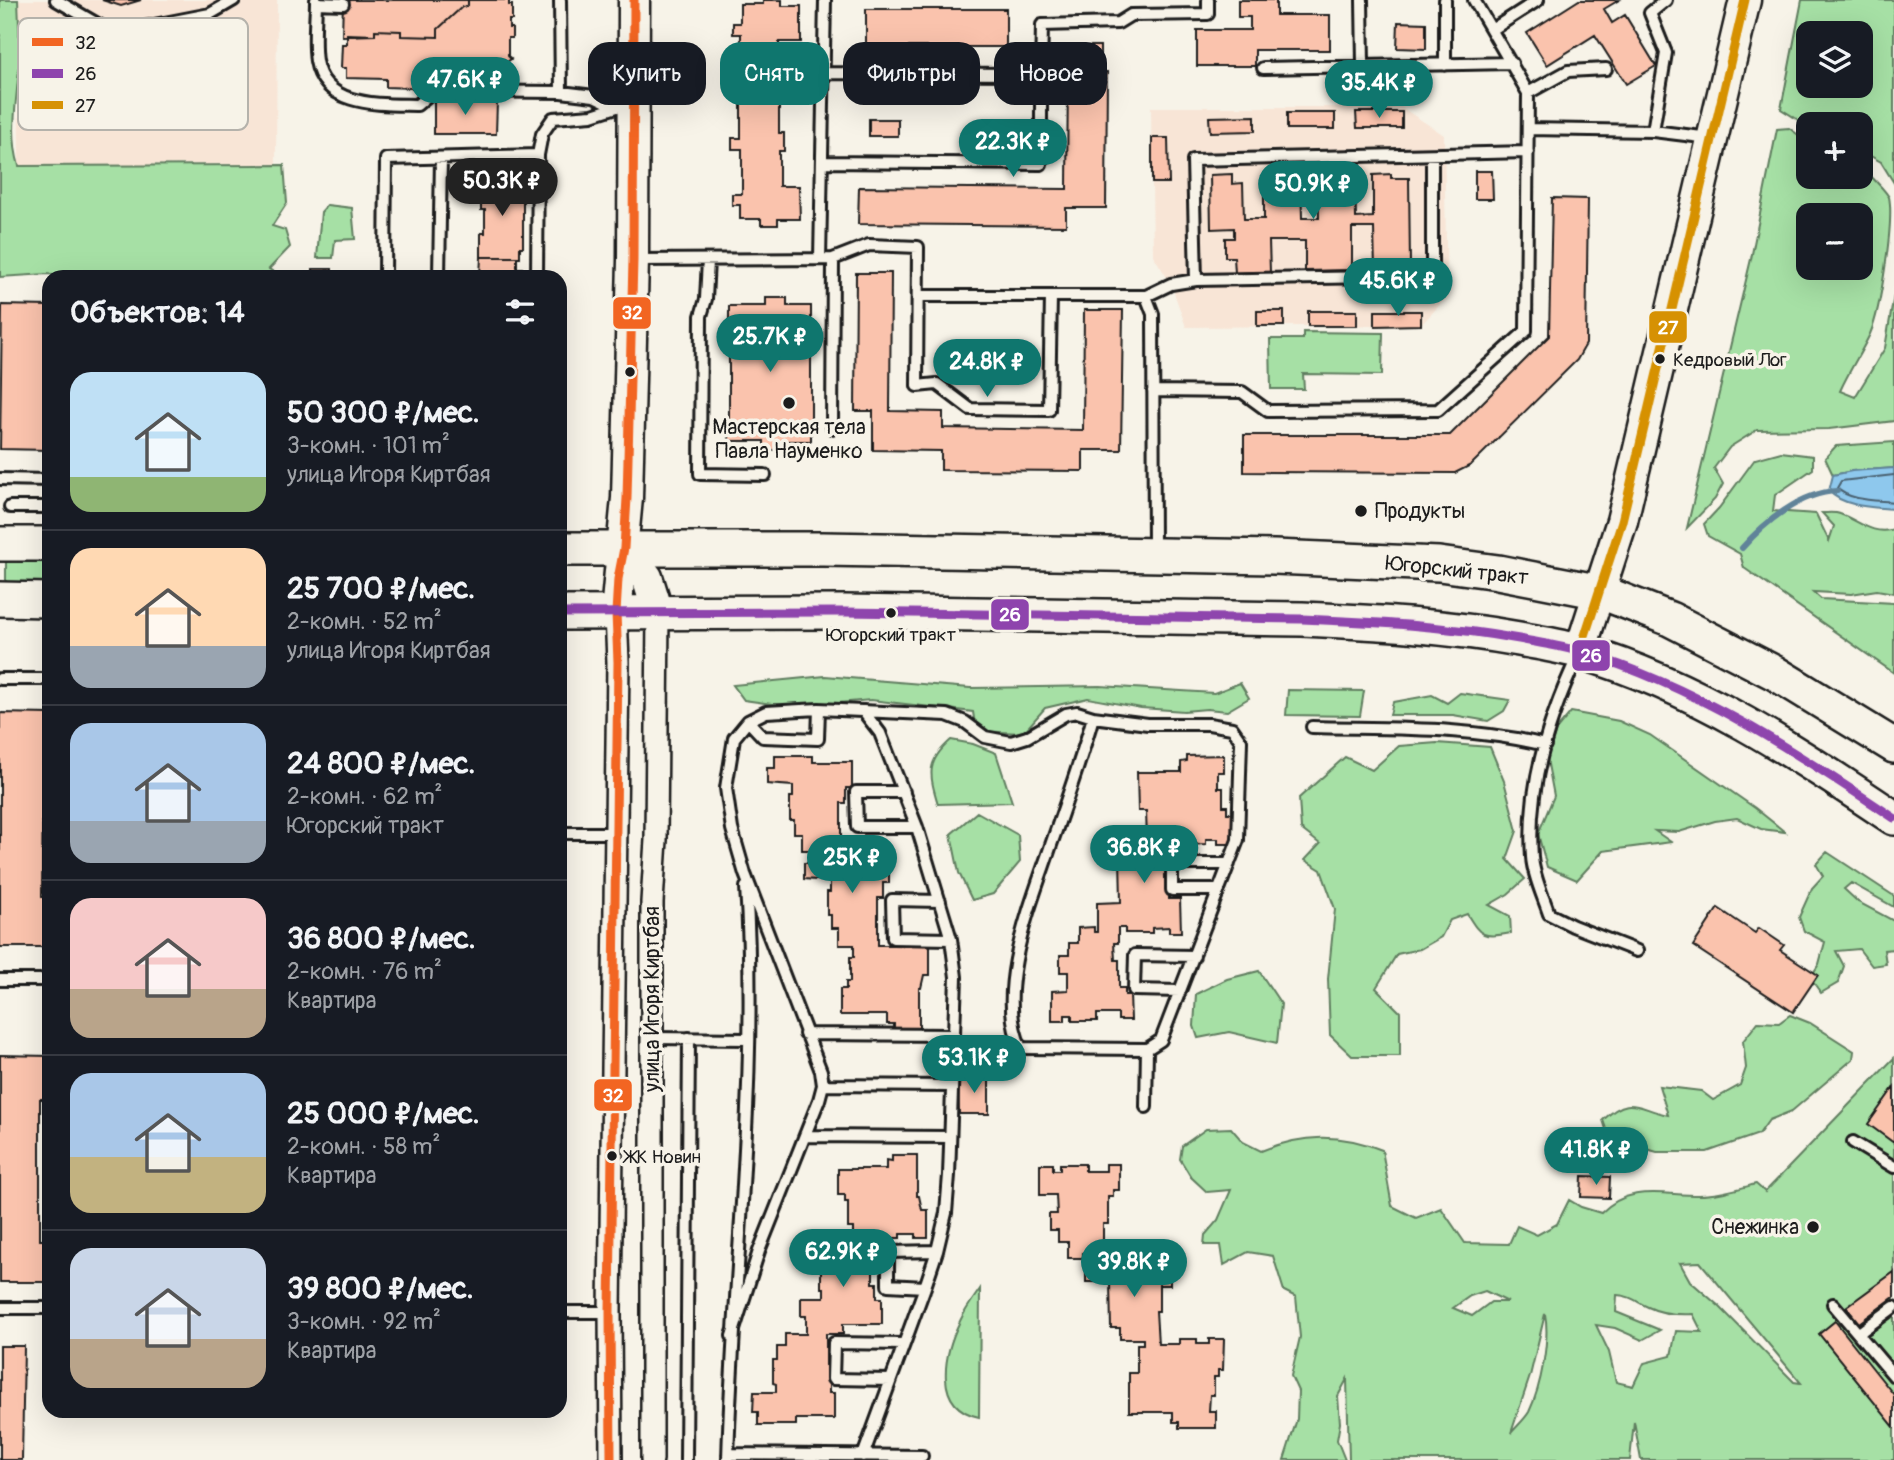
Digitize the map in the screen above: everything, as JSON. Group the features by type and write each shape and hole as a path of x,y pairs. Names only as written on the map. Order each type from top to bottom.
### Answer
{"main road":[{"name":"улица Игоря Киртбая","path":"616,613 627,498 633,260 625,107 635,0"},
{"path":"1580,651 1622,521 1745,0"},
{"path":"0,544 42,544"},
{"name":"улица Игоря Киртбая","path":"624,548 647,577 658,612"},
{"name":"Югорский тракт","path":"567,549 1154,554 1439,564 1498,572 1601,592 1670,619 1811,693 1894,746"},
{"path":"0,599 42,600"},
{"path":"567,613 845,612 1367,622 1487,634 1580,651 1652,677 1762,731 1894,818"}],"street":[{"name":"улица Игоря Киртбая","path":"652,1460 652,902 656,840 658,612"},
{"name":"улица Игоря Киртбая","path":"611,1460 610,1312 618,662 616,613"}],"lane":[{"path":"56,0 87,18"},
{"path":"186,18 210,13 234,0"},
{"path":"560,0 561,92"},
{"path":"824,42 825,0"},
{"path":"1042,42 1042,25 1118,23 1131,15 1208,14 1208,0"},
{"path":"1362,0 1363,65"},
{"path":"1445,0 1445,65"},
{"path":"1153,391 1242,392 1268,411 1438,410 1526,331 1528,93 1474,0"},
{"path":"1493,29 1538,0"},
{"path":"1653,131 1667,53 1650,13 1666,0"},
{"path":"343,4 316,2 316,62 325,81 340,95 369,104 417,105 433,91 561,92 594,96 625,107"},
{"path":"1264,68 1512,63"},
{"path":"1528,93 1568,71 1606,69"},
{"path":"829,73 994,74"},
{"path":"820,259 823,105"},
{"path":"822,162 1041,164 1041,105"},
{"path":"537,270 538,155 542,134 553,118 593,115 625,107"},
{"path":"1528,129 1653,131 1712,138"},
{"path":"1196,280 1193,160 1528,152"},
{"path":"385,270 386,159 538,155"},
{"path":"918,296 1146,296 1171,284 1196,280 1432,276 1432,155"},
{"path":"439,270 441,158"},
{"path":"633,260 833,259 869,245 918,247 917,386 937,384 970,409 1049,410 1051,296"},
{"path":"832,428 833,259"},
{"path":"708,260 706,299 701,316 700,474 765,475"},
{"path":"1146,296 1153,314 1154,554"},
{"path":"0,480 42,480"},
{"path":"10,507 42,507"},
{"path":"1580,651 1560,695 1545,745 1531,809 1532,860 1549,914 1637,951"},
{"path":"0,679 42,679"},
{"path":"748,721 763,737 818,739 819,709"},
{"path":"732,1336 759,1251 823,1085 821,1071 745,874 732,829 726,788 734,738 748,721 766,712 819,709 947,715 965,722 985,737 1011,742 1027,737 1066,714 1077,712 1093,717 1148,724 1209,724 1232,728 1241,741 1238,840 1161,1040 1147,1049 1021,1048 1014,1033 1012,1000 1021,936 1093,717"},
{"path":"863,711 880,733 917,827 951,939 956,977 946,1213 925,1287 863,1456"},
{"path":"1312,727 1454,730 1508,736 1545,745"},
{"path":"904,792 856,792 857,827 917,827"},
{"path":"567,833 615,833"},
{"path":"1219,890 1172,890 1172,864 1229,864"},
{"path":"745,874 748,1039 728,1457 922,1456"},
{"path":"940,901 892,900 893,938 951,939"},
{"path":"748,926 763,920"},
{"path":"1180,991 1134,990 1135,955 1194,956"},
{"path":"0,980 42,980"},
{"path":"805,1034 954,1035"},
{"path":"652,1038 748,1039"},
{"path":"686,1460 689,1038"},
{"path":"1146,1107 1147,1049"},
{"path":"823,1085 952,1086"},
{"path":"805,1136 950,1137"},
{"path":"1853,1142 1894,1167"},
{"path":"740,1243 748,1249 759,1251"},
{"path":"925,1287 888,1286 888,1252 937,1251"},
{"path":"1833,1304 1894,1376"},
{"path":"1858,1333 1894,1307"},
{"path":"0,1308 42,1308"},
{"path":"567,1312 610,1312"},
{"path":"891,1380 833,1379 834,1343 904,1343"}],"shaded area":[{"path":"18,0 277,0 276,164 19,166 19,130 248,130 248,18 18,18"},
{"path":"1151,107 1401,107 1444,135 1447,297 1421,325 1186,327 1171,284 1153,255"}],"green space":[{"path":"0,0 18,0 18,73 14,129 19,166 284,165 287,203 272,226 285,230 290,247 271,270 42,270 42,274 0,277"},
{"path":"1802,0 1894,0 1894,183 1881,162 1873,157 1873,112 1796,112 1796,118 1781,109 1796,31 1796,98 1873,98 1873,21 1798,21"},
{"path":"1789,128 1796,133 1796,189 1873,189 1873,179 1879,185 1889,197 1890,208 1882,286 1870,334 1840,391 1855,397 1885,348 1894,295 1894,421 1829,429 1757,430 1730,447 1714,468 1723,484 1715,499 1687,528 1751,259 1777,129"},
{"path":"327,205 352,208 355,239 335,240 333,258 317,258 321,212"},
{"path":"1303,332 1383,333 1382,375 1303,374 1304,389 1271,389 1270,339 1303,339"},
{"path":"1894,442 1894,468 1833,475 1825,458 1836,446"},
{"path":"1781,452 1813,456 1813,469 1775,495 1773,511 1816,514 1829,541 1834,526 1822,513 1838,513 1879,530 1894,529 1894,593 1877,590 1851,594 1813,592 1821,599 1894,603 1894,673 1744,568 1740,554 1708,536 1704,524 1755,459"},
{"path":"6,562 42,562 42,584 6,584"},
{"path":"825,676 970,688 1100,686 1214,693 1240,683 1249,698 1227,711 1184,711 1141,708 1088,698 1045,708 1023,733 976,731 973,712 871,700 794,707 744,700 733,685"},
{"path":"1288,690 1364,691 1360,716 1286,715"},
{"path":"1460,693 1510,700 1504,711 1488,721 1453,715 1390,715 1393,702 1432,695 1447,703"},
{"path":"1571,712 1619,721 1650,735 1785,832 1761,829 1737,818 1715,821 1679,832 1655,831 1671,842 1603,851 1577,880 1547,867 1538,834 1554,796 1547,759 1556,730"},
{"path":"951,740 973,744 996,753 1012,802 938,804 932,769 937,755"},
{"path":"1437,743 1490,747 1504,781 1517,831 1507,859 1525,879 1508,894 1489,905 1510,916 1511,933 1484,934 1467,914 1450,920 1441,937 1420,949 1397,954 1376,988 1400,1012 1400,1056 1352,1056 1330,1035 1328,979 1335,909 1321,870 1305,860 1320,844 1301,829 1299,798 1345,757 1372,770 1399,746"},
{"path":"977,812 1018,835 1020,862 993,894 972,900 959,873 951,834"},
{"path":"1827,852 1894,896 1894,907 1851,883 1844,889 1858,902 1894,921 1894,949 1884,950 1886,964 1872,966 1859,949 1836,951 1844,966 1838,983 1821,993 1810,978 1819,964 1825,942 1804,931 1799,917 1812,888 1823,876 1816,864"},
{"path":"1259,971 1281,1004 1277,1043 1229,1032 1198,1038 1194,1026 1196,994 1227,979"},
{"path":"1790,1015 1810,1023 1854,1051 1853,1059 1792,1111 1769,1120 1759,1134 1707,1152 1657,1152 1609,1138 1603,1120 1620,1107 1634,1105 1668,1115 1659,1086 1701,1091 1713,1100 1740,1085 1746,1068 1743,1041 1758,1022 1779,1023"},
{"path":"1894,1058 1894,1460 1641,1460 1634,1421 1630,1460 1349,1460 1347,1379 1338,1396 1340,1423 1337,1440 1345,1460 1284,1460 1297,1419 1298,1391 1291,1376 1300,1337 1296,1297 1284,1291 1273,1256 1248,1252 1224,1265 1221,1245 1204,1245 1205,1235 1218,1220 1231,1190 1207,1192 1191,1177 1180,1159 1182,1146 1206,1129 1231,1128 1243,1142 1261,1151 1291,1141 1321,1138 1366,1144 1382,1150 1392,1206 1416,1218 1441,1208 1465,1243 1509,1244 1517,1226 1537,1235 1557,1224 1569,1200 1601,1213 1623,1198 1646,1193 1705,1195 1756,1184 1765,1192","holes":["1700,1262 1801,1383 1794,1382 1720,1307 1690,1281 1680,1263","1485,1291 1508,1302 1491,1302 1472,1316 1453,1308 1470,1296","1617,1295 1626,1296 1659,1311 1693,1314 1702,1332 1676,1331 1671,1356 1644,1363 1633,1386 1616,1382 1609,1352 1596,1325 1615,1328 1642,1340 1660,1330 1616,1312","1545,1314 1545,1350 1537,1390 1529,1412 1511,1433 1530,1376"]},
{"path":"980,1289 979,1417 964,1411 954,1402 948,1391 946,1378 954,1334"}],"water":[{"path":"1894,468 1894,509 1850,503 1829,491 1833,475"}],"building":[{"path":"102,0 141,0 121,6"},
{"path":"343,0 468,0 468,6 462,7 438,29 438,37 401,36 401,31 375,30 375,35 342,36"},
{"path":"468,0 509,0 509,5 512,5 509,28 512,28 512,38 508,38 508,56 511,59 482,82 442,81 442,86 425,86 425,81 412,80 412,88 386,87 386,79 346,78 346,68 341,68 342,44 347,44 347,34 375,35 375,30 401,31 401,36 438,37 438,29 462,7 468,6"},
{"path":"763,0 782,0 782,6 801,6 801,42 741,42 741,34 733,34 733,23 740,23 740,4 763,4"},
{"path":"1238,0 1276,0 1276,15 1330,15 1330,50 1255,50 1255,66 1197,66 1197,30 1250,30 1250,17 1238,17"},
{"path":"1579,0 1619,0 1604,9 1612,23 1625,15 1656,66 1626,84 1595,35 1547,65 1527,33"},
{"path":"866,9 1006,9 1006,42 994,42 994,47 980,47 980,42 866,42"},
{"path":"1398,22 1426,23 1426,49 1397,48"},
{"path":"434,101 497,101 496,134 434,134"},
{"path":"741,105 779,105 779,133 784,133 784,151 779,151 779,186 799,186 800,219 778,219 778,225 761,225 761,219 740,219 740,205 732,205 732,194 742,194 742,149 732,149 732,138 741,138"},
{"path":"1068,105 1107,105 1106,208 1066,208 1066,226 858,224 859,187 1067,189"},
{"path":"1356,112 1402,112 1402,128 1357,128"},
{"path":"1287,113 1335,113 1335,129 1287,129"},
{"path":"1255,116 1255,131 1210,132 1209,117"},
{"path":"869,119 898,119 898,136 869,136"},
{"path":"1152,138 1168,138 1169,183 1152,183"},
{"path":"1269,169 1278,169 1285,178 1301,178 1302,218 1319,218 1318,177 1323,170 1332,170 1338,177 1355,177 1356,218 1373,217 1373,175 1391,174 1391,178 1409,178 1410,266 1375,270 1374,228 1352,228 1352,270 1305,271 1305,241 1269,241 1270,272 1235,273 1234,257 1225,257 1225,238 1234,238 1234,228 1211,229 1210,175 1232,174 1232,184 1243,183 1244,219 1264,219 1264,175"},
{"path":"1475,171 1492,171 1493,199 1475,199"},
{"path":"491,176 510,176 510,182 518,182 518,192 523,192 523,247 520,247 520,257 481,257 485,210 481,210 481,182 491,182"},
{"path":"1552,198 1588,199 1586,344 1577,360 1471,465 1455,473 1244,472 1244,435 1450,435 1549,336"},
{"path":"481,257 517,257 517,268 522,268 522,270 480,270"},
{"path":"856,273 891,273 890,411 943,412 943,428 1083,430 1084,310 1123,310 1121,450 1083,450 1083,471 941,470 941,451 873,450 873,411 855,411"},
{"path":"766,298 787,298 787,306 811,306 811,441 785,441 785,450 764,450 764,441 729,441 729,306 766,306"},
{"path":"2,305 42,306 42,450 0,449"},
{"path":"1257,311 1284,311 1284,326 1257,326"},
{"path":"1308,311 1357,311 1357,326 1308,326"},
{"path":"1375,311 1421,311 1421,325 1375,326"},
{"path":"1025,352 1025,372 1001,372 1001,353"},
{"path":"0,713 42,714 42,947 0,947"},
{"path":"1224,755 1224,772 1218,772 1218,788 1223,788 1223,806 1227,806 1227,813 1233,813 1233,844 1218,844 1218,839 1206,839 1206,844 1188,845 1188,840 1168,840 1166,872 1169,872 1169,899 1180,899 1181,932 1169,932 1169,927 1152,928 1152,933 1125,933 1125,928 1118,928 1118,943 1114,943 1115,960 1119,960 1119,988 1125,988 1125,995 1130,995 1131,1020 1118,1020 1118,1014 1097,1014 1097,1021 1072,1021 1072,1015 1065,1015 1065,1021 1052,1021 1052,991 1068,990 1068,972 1060,972 1060,955 1069,955 1069,943 1078,943 1078,928 1094,927 1094,932 1097,932 1097,903 1121,902 1120,856 1129,856 1129,846 1152,845 1152,840 1147,840 1146,811 1138,811 1137,772 1181,772 1181,762 1187,761 1187,756"},
{"path":"775,756 813,756 813,762 852,762 852,788 846,788 846,803 841,803 841,850 850,850 850,857 889,857 889,883 883,883 883,898 878,898 878,945 930,945 930,975 924,975 919,988 919,1030 894,1030 894,1024 887,1024 887,1015 840,1015 840,989 846,989 846,982 850,982 850,957 854,957 854,945 839,945 839,928 831,928 831,915 827,915 830,881 804,879 804,863 812,863 812,850 802,850 802,833 794,833 794,820 790,820 793,786 767,784 767,768 775,768"},
{"path":"1718,908 1755,933 1759,928 1784,945 1780,950 1818,975 1793,1012 1693,946"},
{"path":"0,1055 42,1056 42,1282 0,1282"},
{"path":"989,1075 989,1114 959,1114 958,1076"},
{"path":"1894,1087 1894,1143 1868,1124"},
{"path":"892,1155 917,1155 917,1196 922,1210 928,1210 928,1238 916,1238 916,1234 900,1234 900,1238 873,1238 873,1283 877,1283 877,1298 882,1298 882,1324 843,1324 843,1334 826,1334 826,1378 829,1378 829,1393 834,1393 834,1419 796,1419 796,1425 758,1425 758,1412 753,1412 754,1392 776,1392 776,1384 773,1383 773,1360 777,1360 777,1347 785,1347 785,1334 806,1334 806,1316 801,1316 801,1297 824,1297 824,1288 821,1288 821,1265 825,1265 825,1252 833,1252 833,1237 853,1237 853,1228 848,1228 848,1202 845,1202 845,1195 838,1195 838,1169 886,1169 886,1160 892,1161"},
{"path":"1040,1164 1053,1164 1053,1170 1060,1170 1060,1164 1085,1164 1085,1171 1106,1171 1106,1164 1119,1164 1119,1190 1113,1190 1113,1196 1108,1196 1108,1224 1103,1224 1103,1241 1108,1241 1108,1257 1114,1257 1114,1251 1141,1251 1141,1256 1158,1256 1158,1252 1170,1252 1170,1285 1159,1285 1159,1311 1156,1311 1158,1344 1179,1344 1179,1339 1197,1339 1197,1344 1209,1344 1209,1339 1224,1339 1223,1370 1218,1370 1218,1377 1214,1377 1214,1395 1210,1395 1209,1411 1216,1411 1216,1428 1179,1428 1179,1422 1173,1422 1173,1412 1129,1412 1129,1373 1137,1373 1137,1344 1143,1344 1143,1339 1120,1339 1120,1328 1111,1328 1110,1282 1086,1282 1086,1253 1083,1253 1083,1258 1068,1258 1068,1242 1058,1242 1058,1230 1049,1230 1049,1214 1057,1214 1056,1195 1040,1195"},
{"path":"1582,1176 1610,1177 1609,1198 1581,1197"},
{"path":"1894,1272 1894,1297 1859,1323 1846,1307"},
{"path":"1835,1321 1894,1395 1894,1427 1819,1334"},
{"path":"0,1346 24,1346 22,1460 0,1460"}],"waterway":[{"path":"1742,548 1784,510 1810,497 1837,491"}],"transit line":[{"name":"32","path":"611,1460 610,1312 618,662 616,613 627,498 633,260 634,0"},
{"name":"27","path":"1580,651 1622,521 1745,0"},
{"name":"26","path":"567,613 845,612 1302,619 1411,625 1492,635 1581,652 1665,683 1782,745 1894,818"}],"place":[{"name":"Кедровый Лог","path":"1660,359"},
{"name":"Мастерская тела Павла Науменко","path":"789,403"},
{"name":"Продукты","path":"1361,511"},
{"name":"Югорский тракт","path":"891,613"},
{"name":"ЖК Новин","path":"612,1156"},
{"name":"Снежинка","path":"1813,1227"}]}
